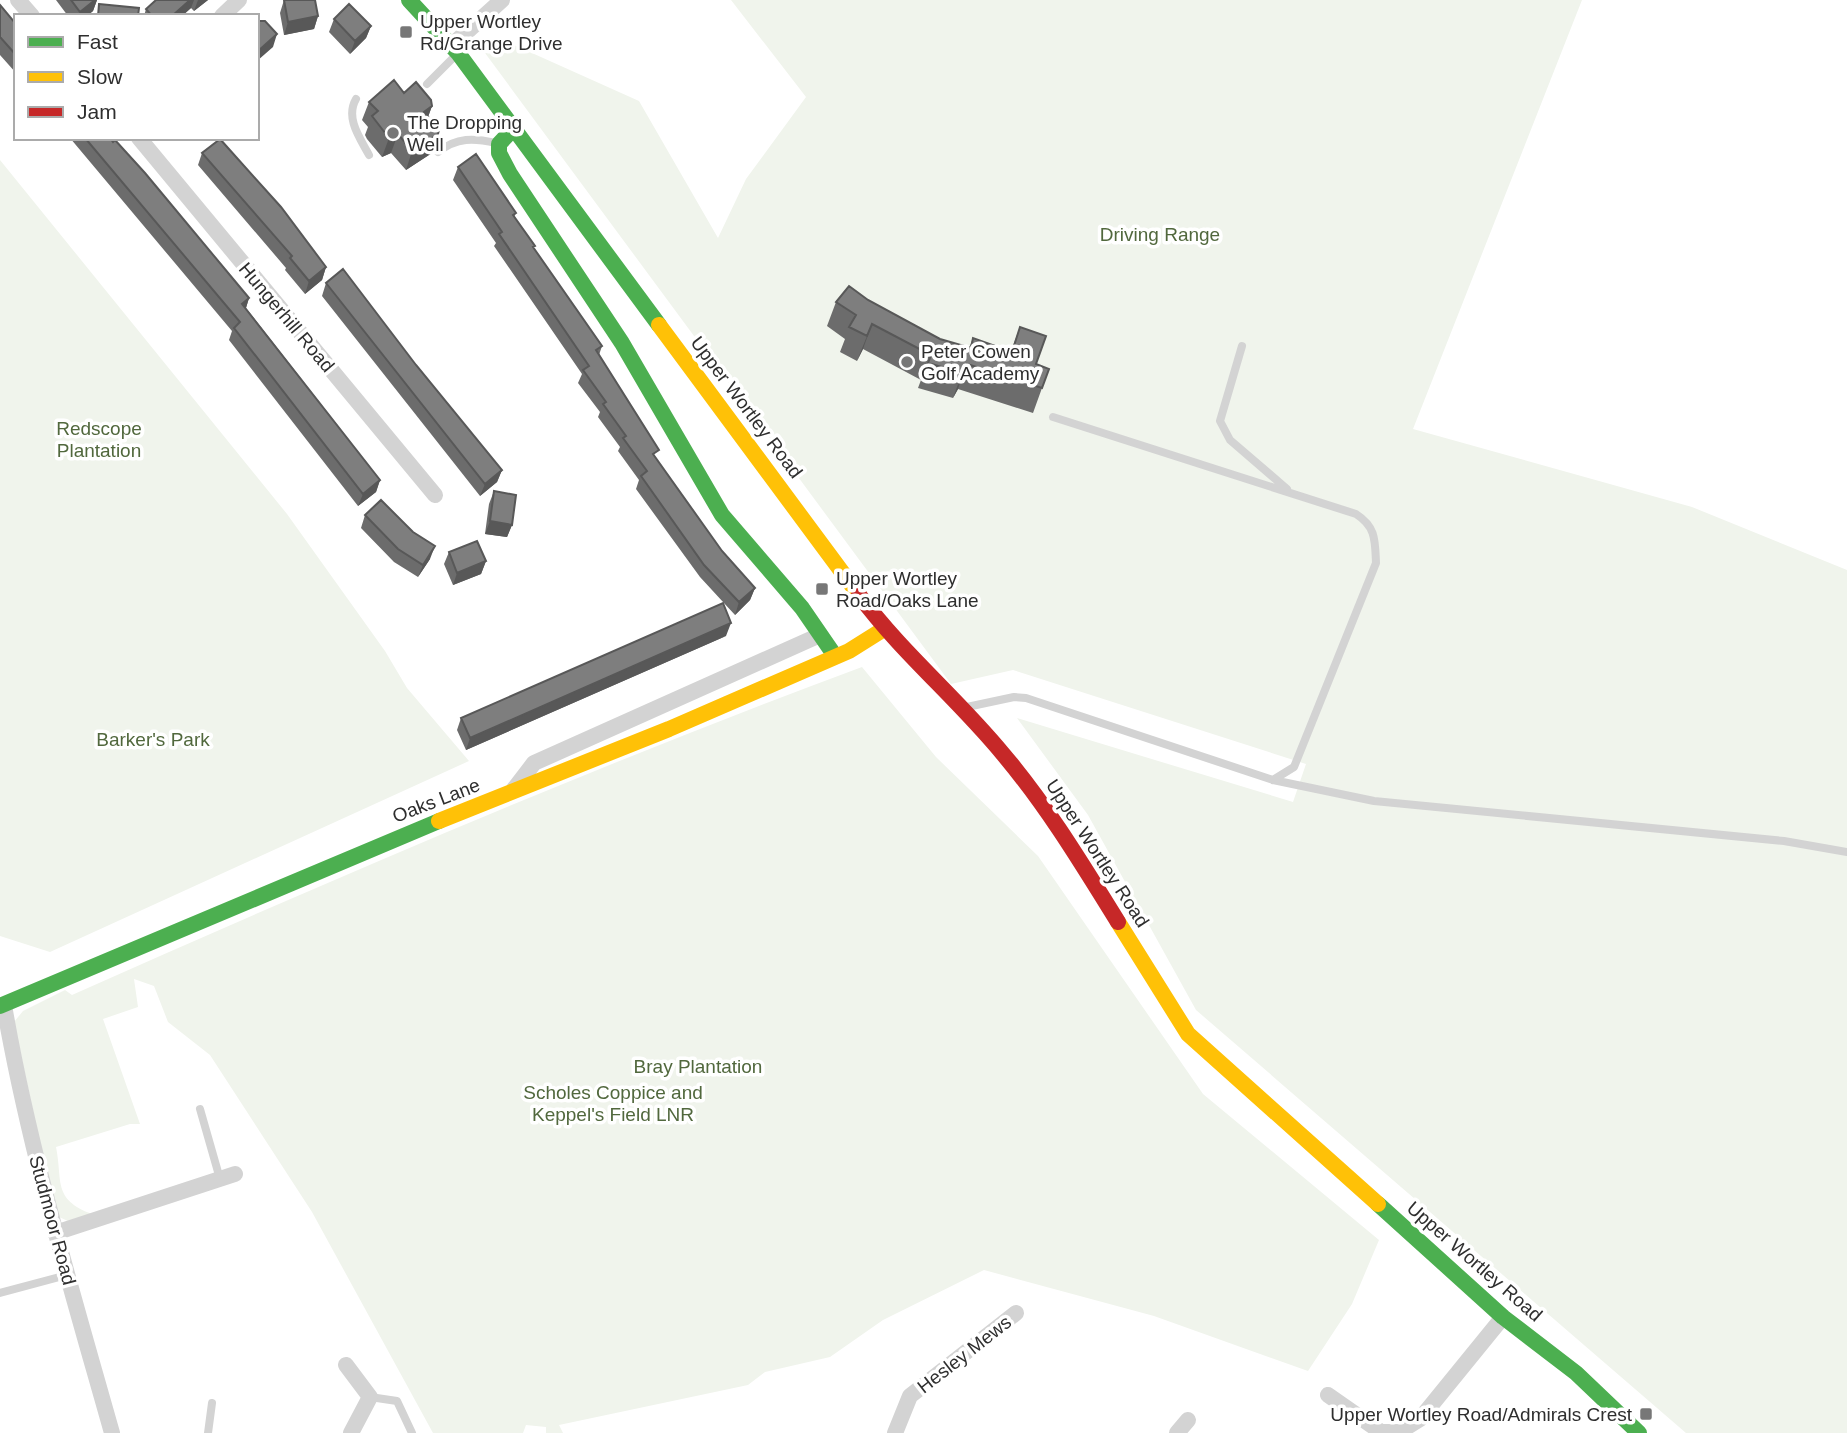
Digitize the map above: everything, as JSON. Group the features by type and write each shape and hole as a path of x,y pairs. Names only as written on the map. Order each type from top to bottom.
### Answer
{"main road":[{"name":"Upper Wortley Road","path":"409,0 454,49 514,128 884,629 1001,751 1049,811 1188,1034 1503,1317 1576,1373 1639,1433"},
{"path":"514,128 499,144 499,153 510,174 622,343 722,515 802,608 835,656"},
{"name":"Oaks Lane","path":"2,1006 341,860 669,729 835,656 884,629"}],"street":[{"path":"18,0 30,14"},
{"path":"224,14 239,0"},
{"path":"454,49 502,0"},
{"name":"Hungerhill Road","path":"141,140 435,495"},
{"path":"511,793 534,763 820,635"},
{"name":"Studmoor Road","path":"2,1006 16,1078 55,1233 112,1433"},
{"path":"0,1084 16,1078"},
{"path":"55,1233 228,1177"},
{"name":"Hesley Mews","path":"895,1433 910,1396 1016,1313"},
{"path":"1328,1395 1381,1432 1399,1432 1420,1419 1503,1317"},
{"path":"346,1365 370,1397 351,1433"}],"lane":[{"path":"427,85 454,49"},
{"path":"356,99 351,108 353,122 369,155"},
{"path":"438,152 448,144 464,139 499,144"},
{"path":"1242,346 1220,421 1230,440 1292,493"},
{"path":"1053,417 1356,514 1367,522 1375,533 1376,563 1294,767 1273,780"},
{"path":"958,708 1014,697 1026,698 1273,780 1374,801 1784,841 1847,852"},
{"path":"200,1109 228,1177"},
{"path":"0,1293 67,1275"},
{"path":"370,1397 397,1401 412,1433"},
{"path":"208,1433 212,1403"}],"green space":[{"name":"Driving Range","path":"731,0 1582,0 1413,429 1692,507 1847,570 1847,1433 1686,1433 1196,1010 1088,815 1017,718 1293,802 1306,764 1013,670 951,684 485,53 503,40 639,101 718,238 746,179 806,97"},
{"name":"Barker's Park","path":"0,160 287,514 385,651 407,688 469,761 50,952 0,936"},
{"name":"Scholes Coppice and Keppel's Field LNR","path":"862,667 936,757 1038,856 1203,1094 1379,1240 1352,1304 1308,1371 1154,1316 984,1270 883,1320 830,1357 765,1372 748,1385 559,1425 563,1433 546,1433 546,1427 526,1425 523,1433 433,1433 312,1212 210,1055 168,1022 154,986 134,979 138,1007 103,1019 140,1124 130,1124 56,1147 65,1195 70,1202 92,1214 68,1221 59,1217 49,1186 14,1022 23,1011 65,990 72,995 366,866 564,784"}],"building":[{"path":"71,0 95,0 80,12"},
{"path":"156,0 190,0 174,14 150,14 146,9"},
{"path":"284,0 315,0 318,16 288,22"},
{"path":"99,4 139,8 138,14 98,14"},
{"path":"349,4 371,26 355,41 334,19"},
{"path":"0,5 14,22 14,53 0,37"},
{"path":"265,21 277,34 259,50 259,22"},
{"path":"394,80 404,93 416,82 431,100 432,106 424,112 439,130 438,134 412,151 398,134 389,138 372,116 378,111 369,102"},
{"path":"87,140 115,140 249,298 242,304 380,480 363,494 234,328 240,322"},
{"path":"221,140 281,207 326,267 309,281 290,258 292,256 202,153"},
{"path":"476,154 516,213 513,215 535,246 533,247 602,346 596,350 659,450 653,454 722,551 755,588 739,602 704,565 641,476 647,471 623,438 626,436 603,404 606,402 583,370 589,366 499,234 502,232 458,167"},
{"path":"343,269 416,365 502,470 485,484 326,283"},
{"path":"849,286 868,300 940,339 971,348 973,338 1012,352 1020,327 1046,336 1036,364 1049,369 1042,388 967,364 962,373 928,363 931,355 872,324 867,336 849,327 856,315 836,302"},
{"path":"494,491 516,495 512,525 490,521"},
{"path":"381,500 413,532 435,546 423,565 398,549 365,515"},
{"path":"477,541 486,561 457,573 449,552"},
{"path":"723,603 731,623 470,738 461,718"}],"traffic: fast":[{"path":"409,0 458,53 659,325"},
{"path":"514,128 499,144 499,153 510,174 622,343 722,515 802,608 835,656"},
{"path":"0,1006 439,821"},
{"path":"1378,1204 1503,1317 1576,1373 1639,1433"}],"traffic: slow":[{"path":"659,325 859,595"},
{"path":"439,821 669,729 849,651 884,629"},
{"path":"1118,922 1188,1034 1378,1204"}],"traffic: jam":[{"path":"859,595 1019,774 1064,836 1118,922"}],"place":[{"name":"Upper Wortley Rd/Grange Drive","path":"406,32"},
{"name":"The Dropping Well","path":"393,133"},
{"name":"Peter Cowen Golf Academy","path":"907,362"},
{"name":"Upper Wortley Road/Oaks Lane","path":"822,589"},
{"name":"Upper Wortley Road/Admirals Crest","path":"1646,1414"}],"park label":[{"name":"Redscope Plantation","path":"99,439"},
{"name":"Bray Plantation","path":"698,1066"}]}
